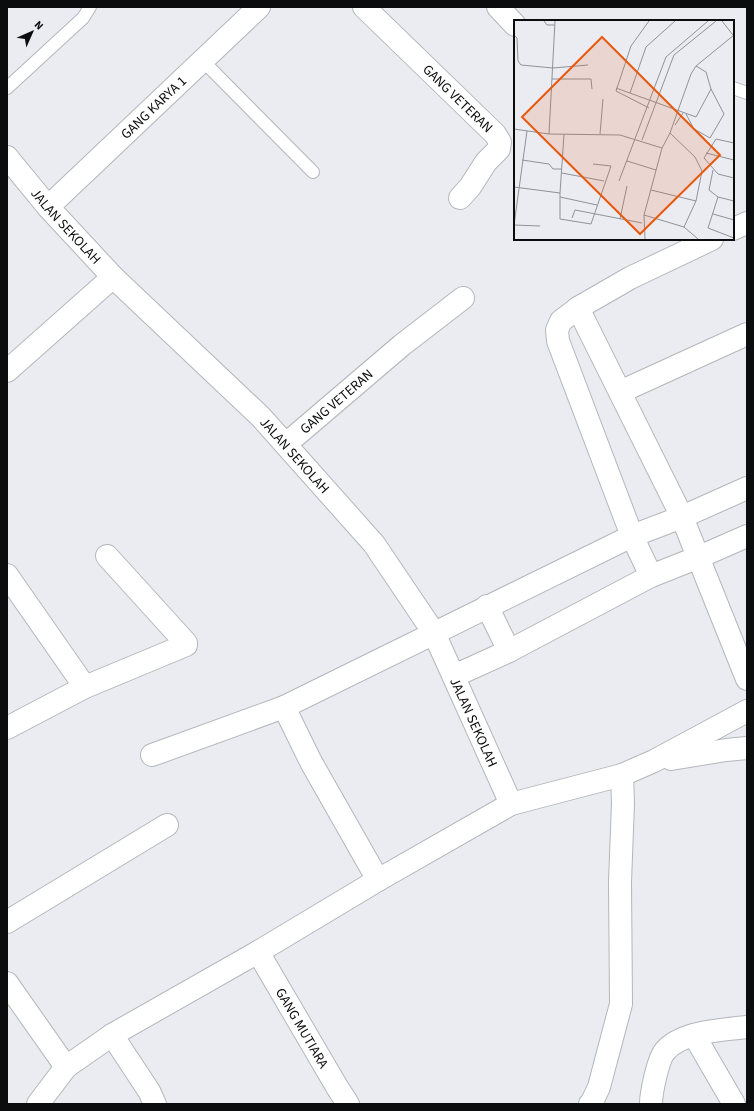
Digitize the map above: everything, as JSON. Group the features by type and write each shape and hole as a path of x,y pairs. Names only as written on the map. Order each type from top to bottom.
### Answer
{"street":[{"name":"GANG KARYA 1","path":"48,207 259,7"},
{"name":"GANG VETERAN","path":"364,7 495,134 500,142 499,149 486,162 470,187 460,198"},
{"path":"498,7 514,24"},
{"name":"JALAN SEKOLAH","path":"7,157 48,207 113,277 261,417 374,544 434,633 511,804"},
{"path":"734,229 747,223"},
{"path":"651,576 632,536 558,341 556,330 561,321 578,308 630,278 710,240"},
{"path":"7,371 113,277"},
{"name":"GANG VETERAN","path":"286,444 402,345 463,298"},
{"path":"578,308 682,517 747,679"},
{"path":"620,392 747,334"},
{"path":"152,755 284,706 632,536 682,517 747,488"},
{"path":"454,676 509,651 651,576 699,558 747,536"},
{"path":"7,728 85,687 186,645 186,643 107,556"},
{"path":"7,575 85,687"},
{"path":"487,606 509,651"},
{"path":"284,706 311,762 378,880"},
{"path":"38,1104 66,1067 112,1035 258,952 378,880 511,804 622,775 654,761 747,711"},
{"path":"654,761 747,748"},
{"path":"590,1104 599,1087 620,1004 620,882 623,803 622,775"},
{"path":"7,922 167,825"},
{"name":"GANG MUTIARA","path":"258,952 337,1088 348,1104"},
{"path":"7,983 66,1067"},
{"path":"650,1104 657,1069 664,1052 673,1044 694,1035 747,1027"},
{"path":"112,1035 149,1092 155,1104"},
{"path":"694,1035 734,1104"}],"lane":[{"path":"7,88 83,18 90,7"},
{"path":"203,61 313,172"},
{"path":"734,88 747,93"}]}
